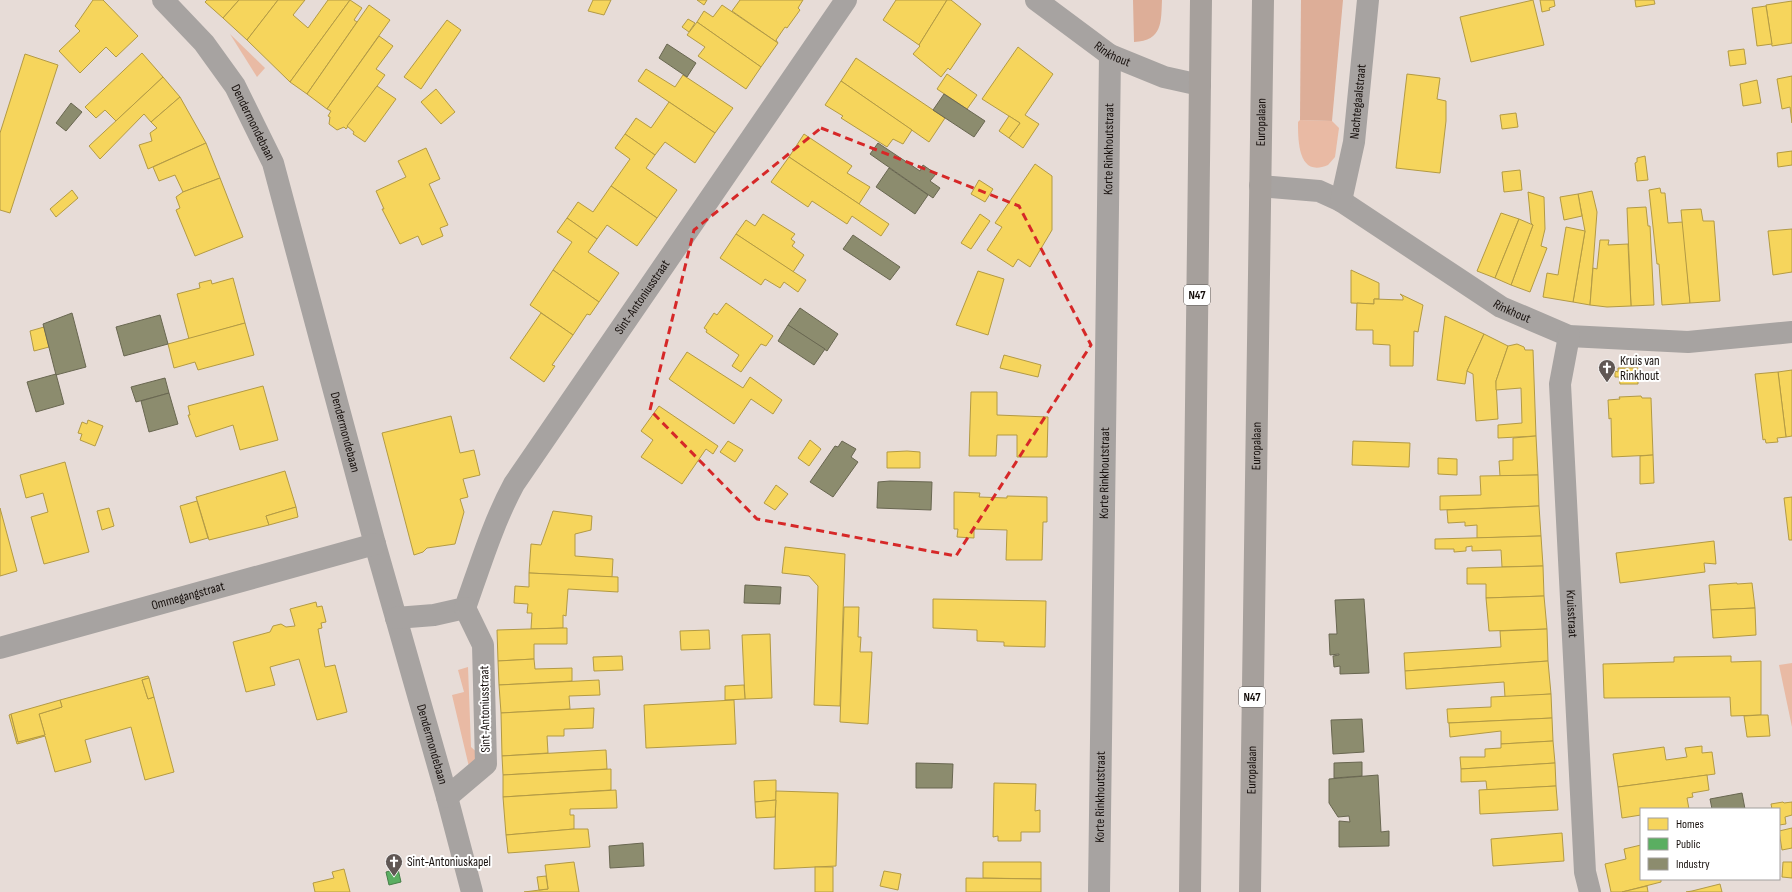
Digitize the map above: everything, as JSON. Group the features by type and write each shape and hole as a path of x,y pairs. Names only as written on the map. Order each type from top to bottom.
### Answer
{"highway":[{"name":"N47","path":"1190,892 1201,0"},
{"name":"Europalaan","path":"1250,892 1262,0"}],"street":[{"name":"Dendermondebaan","path":"163,0 204,43 235,86 273,163 375,544 447,797 472,892"},
{"name":"Sint-Antoniusstraat","path":"447,797 486,764 484,645 465,608 488,542 503,505 514,484 846,0"},
{"name":"Rinkhout","path":"1036,0 1110,55 1164,77 1200,85"},
{"name":"Nachtegaalstraat","path":"1341,201 1354,142 1368,0"},
{"name":"Korte Rinkhoutstraat","path":"1099,892 1110,55"},
{"name":"Rinkhout","path":"1260,186 1318,192 1341,201 1500,307 1569,336 1688,342 1792,332"},
{"name":"Kruisstraat","path":"1569,336 1560,384 1585,872 1590,892"},
{"name":"Ommegangstraat","path":"0,648 375,544"},
{"path":"396,618 434,615 465,608"}],"highlighted area":[{"path":"821,128 1019,206 1091,345 956,556 757,519 650,410 694,230"}],"shaded area":[{"path":"1133,0 1162,0 1158,28 1155,34 1143,41 1134,42"},
{"path":"1301,0 1343,0 1332,121 1300,120"},
{"path":"230,34 265,68 257,77"},
{"path":"1300,120 1332,121 1339,128 1335,157 1328,165 1318,168 1305,162 1298,139 1298,122"},
{"path":"1792,663 1792,727 1779,665"},
{"path":"468,667 471,747 481,756 470,771 452,695 464,692 458,670"}],"building: Homes":[{"path":"93,0 103,0 138,36 116,57 106,47 80,73 59,51 80,31 75,26"},
{"path":"207,0 239,0 223,18 205,2"},
{"path":"239,0 278,0 247,40 223,18"},
{"path":"278,0 305,0 293,15 308,28 328,0 350,0 290,82 247,40"},
{"path":"350,0 362,8 354,20 357,22 307,94 290,82"},
{"path":"593,0 611,0 604,15 588,11"},
{"path":"697,0 707,0 704,5"},
{"path":"740,0 803,0 798,8 800,10 776,40 778,43 732,11"},
{"path":"896,0 947,0 919,45 883,20"},
{"path":"947,0 951,0 981,24 950,70 948,68 941,77 913,54 920,46 919,45"},
{"path":"1533,0 1544,45 1471,62 1460,17"},
{"path":"1540,0 1554,0 1555,6 1549,8 1550,10 1542,12"},
{"path":"1635,0 1654,0 1655,4 1636,7"},
{"path":"1792,1 1792,43 1772,46 1766,5"},
{"path":"369,5 390,20 327,109 307,94"},
{"path":"722,5 778,43 761,67 697,22 704,11 713,17"},
{"path":"1766,6 1772,44 1757,46 1752,8"},
{"path":"688,19 695,23 689,32 682,27"},
{"path":"447,20 461,30 421,89 404,77"},
{"path":"697,22 761,67 746,89 698,56 705,47 687,35"},
{"path":"379,36 393,46 376,69 385,75 346,129 344,127 337,130 329,124 330,117 328,116 331,111 327,109"},
{"path":"1018,47 1053,74 1025,115 1039,124 1023,148 1009,138 1020,123 982,99"},
{"path":"1744,49 1746,64 1730,66 1728,51"},
{"path":"142,53 163,77 116,121 105,110 96,118 85,107"},
{"path":"25,54 58,65 10,213 0,210 0,133"},
{"path":"856,58 945,118 929,142 841,81"},
{"path":"646,69 675,87 683,75 733,108 715,133 638,81"},
{"path":"947,74 977,95 967,109 937,89"},
{"path":"1407,74 1440,78 1437,99 1446,101 1446,121 1440,173 1396,168"},
{"path":"1792,76 1792,123 1790,107 1782,109 1777,79"},
{"path":"163,77 180,97 151,122 144,114 100,159 89,146"},
{"path":"1757,80 1761,103 1743,106 1740,84"},
{"path":"841,81 912,130 903,144 893,139 887,147 841,118 843,116 825,105"},
{"path":"377,86 396,99 365,142 353,134 354,132 347,126"},
{"path":"436,89 455,112 441,124 421,102"},
{"path":"180,97 206,143 148,169 139,145 152,141 150,133 157,128 151,122"},
{"path":"669,102 715,133 695,163 665,142 655,155 625,134 636,118 651,128"},
{"path":"1516,113 1518,127 1502,129 1500,115"},
{"path":"1009,116 1020,123 1009,138 999,131"},
{"path":"625,134 655,155 646,168 677,190 657,218 611,186 630,159 615,148"},
{"path":"804,134 852,166 847,173 870,187 859,204 789,157"},
{"path":"206,143 220,178 183,192 175,175 159,181 153,167"},
{"path":"426,148 440,179 429,184 448,225 440,228 443,236 422,245 418,236 400,244 382,209 384,209 376,191 406,177 398,161"},
{"path":"1792,151 1792,165 1778,167 1777,153"},
{"path":"1645,156 1648,180 1637,181 1635,163 1637,162 1637,158"},
{"path":"789,157 889,224 881,236 852,216 847,224 812,201 808,207 771,182"},
{"path":"1035,164 1052,176 1052,230 1030,267 1018,259 1013,267 987,250 1002,227 995,223"},
{"path":"1520,170 1522,190 1504,192 1502,172"},
{"path":"220,178 243,237 195,256 176,210 180,208 176,197 183,192"},
{"path":"979,180 993,189 985,202 971,194"},
{"path":"611,186 657,218 637,246 607,225 597,239 567,218 578,202 593,212"},
{"path":"1660,188 1661,193 1665,193 1668,223 1683,222 1690,303 1662,305 1659,264 1657,264 1649,190"},
{"path":"72,190 78,198 56,217 50,209"},
{"path":"1592,191 1597,212 1590,305 1573,302 1585,231 1578,194"},
{"path":"1528,192 1544,197 1545,229 1541,246 1547,248 1530,292 1511,285 1533,225 1531,223"},
{"path":"1578,194 1582,216 1564,220 1560,197"},
{"path":"1646,207 1648,226 1650,226 1654,305 1631,306 1627,208"},
{"path":"1701,209 1703,221 1714,221 1720,301 1690,303 1681,210"},
{"path":"1501,213 1519,219 1495,278 1477,271"},
{"path":"763,214 795,234 791,239 795,242 792,246 804,255 793,272 736,234 746,220 755,226"},
{"path":"980,214 990,221 971,249 961,243"},
{"path":"567,218 597,239 588,252 619,273 599,302 553,270 572,242 557,232"},
{"path":"1519,219 1533,225 1511,285 1495,278"},
{"path":"1566,227 1585,231 1573,302 1543,297 1547,273 1558,275"},
{"path":"1792,229 1792,272 1773,275 1768,231"},
{"path":"736,234 806,280 798,292 784,282 780,288 765,279 761,285 720,258"},
{"path":"1600,240 1609,240 1608,245 1628,244 1631,306 1607,307 1590,305 1593,268 1597,269"},
{"path":"553,270 599,302 590,315 587,314 573,335 530,305"},
{"path":"1351,270 1379,283 1379,299 1374,299 1374,304 1351,303"},
{"path":"978,271 1004,279 988,335 956,325"},
{"path":"233,278 245,323 189,339 177,294 200,288 199,283 211,280 212,284"},
{"path":"1400,294 1423,305 1418,332 1414,331 1413,366 1390,366 1390,345 1373,344 1373,330 1356,330 1357,303 1374,304 1374,299 1403,300 1403,297"},
{"path":"726,303 773,336 766,346 761,344 741,372 732,366 739,355 706,332 707,330 704,328 714,313 717,315"},
{"path":"541,313 573,335 552,365 555,366 544,382 510,358"},
{"path":"1445,316 1484,334 1467,371 1465,384 1437,380"},
{"path":"245,323 254,355 198,370 195,362 174,368 168,344"},
{"path":"44,327 49,347 34,351 30,331"},
{"path":"1484,334 1508,346 1496,381 1498,419 1476,421 1473,374 1467,371"},
{"path":"1517,344 1524,347 1525,350 1533,350 1536,436 1498,438 1498,425 1522,423 1521,388 1496,390 1496,381 1508,346"},
{"path":"687,352 743,388 750,377 782,400 773,414 751,399 734,424 669,379"},
{"path":"1004,355 1041,365 1038,377 1000,368"},
{"path":"1618,368 1638,368 1638,371 1642,372 1642,377 1638,377 1638,384 1620,384 1619,377 1615,377 1615,371 1618,372"},
{"path":"1792,370 1792,436 1786,437 1778,372"},
{"path":"1778,372 1786,437 1777,438 1778,442 1766,443 1765,439 1763,440 1755,374"},
{"path":"263,386 278,440 240,450 233,425 196,437 188,415 190,415 188,406"},
{"path":"971,392 997,392 997,415 1048,417 1047,457 1017,457 1017,435 997,435 996,456 969,456"},
{"path":"1641,396 1642,398 1651,398 1653,455 1612,457 1611,418 1609,419 1608,400 1620,399 1619,397"},
{"path":"659,406 718,446 713,454 706,449 682,484 641,457 653,440 641,431"},
{"path":"451,416 460,453 474,450 480,475 463,479 468,497 460,499 464,512 455,544 427,548 423,552 414,555 382,433"},
{"path":"88,420 103,426 95,446 80,440 82,434 78,433 82,422 87,424"},
{"path":"1536,436 1538,475 1500,476 1499,461 1513,460 1513,438"},
{"path":"810,440 821,449 809,466 798,458"},
{"path":"728,441 743,450 735,462 720,452"},
{"path":"1353,441 1410,443 1409,467 1352,465"},
{"path":"887,452 920,452 920,468 887,468"},
{"path":"1653,455 1654,483 1640,484 1640,456"},
{"path":"1438,458 1457,459 1457,475 1438,474"},
{"path":"65,462 89,552 44,564 31,517 48,512 43,493 26,498 20,475"},
{"path":"285,471 296,507 266,516 269,525 209,540 196,497"},
{"path":"1538,475 1539,506 1440,510 1440,496 1481,495 1480,476"},
{"path":"776,485 788,494 775,510 764,503"},
{"path":"954,492 980,493 979,497 1047,497 1047,522 1043,522 1042,560 1006,560 1007,530 974,529 974,538 957,537 958,529 954,529"},
{"path":"1792,497 1792,540 1789,540 1784,498"},
{"path":"197,501 208,538 190,543 180,506"},
{"path":"1539,506 1541,536 1477,538 1477,525 1465,526 1465,522 1448,523 1447,510"},
{"path":"296,507 298,517 269,525 266,516"},
{"path":"0,508 17,571 0,576"},
{"path":"109,508 114,526 102,530 97,511"},
{"path":"553,511 592,516 591,530 575,534 575,556 613,559 612,577 529,573 531,544 541,545"},
{"path":"1541,536 1543,566 1502,567 1501,550 1472,551 1472,546 1466,547 1466,551 1454,552 1454,549 1435,549 1435,539"},
{"path":"1714,541 1716,564 1704,563 1705,572 1620,583 1616,553"},
{"path":"785,547 845,554 840,706 814,705 818,586 809,576 782,573"},
{"path":"1543,566 1544,596 1486,598 1486,584 1467,584 1467,568"},
{"path":"529,573 618,577 618,592 568,589 566,616 563,615 563,628 531,629 532,613 527,613 528,604 514,603 515,586 529,587"},
{"path":"1752,583 1755,608 1711,610 1709,585"},
{"path":"1544,596 1547,629 1489,631 1486,598"},
{"path":"933,599 1046,601 1045,647 1004,646 1004,642 977,641 977,630 933,628"},
{"path":"316,602 317,607 322,606 326,622 321,623 322,628 318,629 325,667 335,665 347,712 317,720 299,659 270,667 275,685 246,692 233,642 270,632 273,626 281,624 286,627 295,626 290,609"},
{"path":"844,607 859,607 858,637 861,637 860,652 872,652 868,724 840,722"},
{"path":"1755,608 1756,635 1713,638 1711,610"},
{"path":"567,628 567,644 534,644 534,659 498,661 497,630"},
{"path":"1547,629 1548,661 1405,671 1404,653 1501,647 1500,631"},
{"path":"709,630 710,649 681,650 680,631"},
{"path":"770,634 772,698 745,699 742,635"},
{"path":"622,656 623,670 594,671 593,657"},
{"path":"1731,656 1731,662 1761,661 1761,715 1731,716 1730,697 1604,698 1603,664 1674,662 1674,657"},
{"path":"534,659 535,669 572,668 572,681 499,685 498,661"},
{"path":"1548,661 1551,694 1505,697 1504,682 1406,689 1405,671"},
{"path":"148,676 149,678 142,680 148,699 154,697 174,772 145,780 131,727 85,740 91,762 55,772 45,736 17,744 9,715 11,714 18,742 45,735 39,714 62,707 60,700"},
{"path":"149,678 154,697 148,699 142,680"},
{"path":"599,680 600,695 569,696 570,709 501,713 499,685"},
{"path":"744,685 745,699 725,700 725,686"},
{"path":"1551,694 1552,718 1448,723 1447,709 1491,707 1491,697"},
{"path":"60,700 62,707 39,714 45,735 18,742 11,714"},
{"path":"734,700 736,744 646,748 644,705"},
{"path":"594,708 593,728 564,729 564,736 547,736 548,753 502,756 501,713"},
{"path":"1768,715 1770,736 1747,737 1744,716"},
{"path":"1552,718 1553,741 1501,744 1501,731 1450,737 1449,723"},
{"path":"1553,741 1555,763 1461,769 1460,757 1485,757 1485,749 1501,748 1501,744"},
{"path":"1702,746 1702,753 1712,752 1715,774 1618,787 1613,754 1664,747 1666,760 1687,757 1685,748"},
{"path":"606,750 607,769 503,775 502,756"},
{"path":"1555,763 1556,786 1487,790 1486,781 1461,782 1461,769"},
{"path":"611,769 611,790 503,797 503,775"},
{"path":"1707,775 1709,790 1692,793 1693,797 1687,798 1689,808 1640,808 1640,815 1622,818 1618,787"},
{"path":"776,780 776,800 755,802 754,781"},
{"path":"994,783 1036,784 1035,811 1040,810 1040,832 1021,832 1021,841 998,841 998,836 993,837"},
{"path":"1556,786 1558,810 1480,814 1479,790"},
{"path":"616,790 617,808 570,809 570,815 574,815 574,829 506,835 503,797"},
{"path":"776,791 838,793 836,866 774,869"},
{"path":"776,800 775,817 756,818 755,802"},
{"path":"1792,802 1792,815 1785,817 1786,824 1780,825 1780,808 1772,808 1771,804"},
{"path":"1792,828 1792,848 1782,850 1780,831"},
{"path":"588,829 590,847 508,853 506,835"},
{"path":"1562,833 1564,861 1493,866 1491,839"},
{"path":"1640,845 1640,880 1661,880 1661,882 1622,892 1611,892 1605,864 1626,859 1624,849"},
{"path":"574,862 579,892 524,892 548,889 545,865"},
{"path":"983,862 1041,862 1041,879 983,878"},
{"path":"1783,862 1792,862 1792,878 1782,877"},
{"path":"815,867 833,867 833,892 815,892"},
{"path":"344,869 350,892 315,892 313,883 334,878 332,872"},
{"path":"884,871 901,874 898,890 880,886"},
{"path":"546,876 548,889 539,890 537,877"},
{"path":"966,878 1041,879 1041,892 966,892"},
{"path":"1720,884 1722,892 1686,892 1692,891"},
{"path":"1647,886 1648,892 1622,892"}],"building: Public":[{"name":"Sint-Antoniuskapel","path":"398,869 401,882 389,885 386,872"}],"building: Industry":[{"path":"667,44 696,63 687,77 659,58"},
{"path":"944,94 985,121 974,137 933,110"},
{"path":"71,103 82,112 66,131 56,123"},
{"path":"878,143 920,171 923,165 936,174 930,181 940,188 933,198 870,154"},
{"path":"889,168 928,195 915,214 876,187"},
{"path":"853,235 900,267 890,280 843,249"},
{"path":"800,308 838,334 827,351 788,325"},
{"path":"72,313 86,367 56,375 43,324"},
{"path":"160,315 168,344 124,356 116,327"},
{"path":"788,325 825,349 814,365 778,341"},
{"path":"56,374 64,404 36,412 27,382"},
{"path":"165,378 169,393 136,402 131,387"},
{"path":"169,393 178,424 149,432 141,401"},
{"path":"842,441 856,449 851,457 858,462 833,497 810,482 835,446 838,447"},
{"path":"878,482 932,482 931,510 877,508"},
{"path":"745,585 781,587 780,604 744,603"},
{"path":"1364,599 1369,673 1340,674 1340,666 1334,667 1333,656 1339,654 1330,655 1329,634 1337,634 1335,600"},
{"path":"1362,719 1364,752 1333,754 1331,720"},
{"path":"1362,762 1362,776 1334,778 1334,763"},
{"path":"916,763 953,764 952,788 916,788"},
{"path":"1378,775 1381,832 1389,831 1389,846 1339,847 1339,821 1350,822 1349,816 1338,817 1329,803 1329,779"},
{"path":"1742,793 1745,808 1712,808 1710,799"},
{"path":"643,843 644,866 610,868 609,846"}],"place":[{"name":"Kruis van Rinkhout","path":"1607,383"},
{"name":"Sint-Antoniuskapel","path":"394,877"}]}
